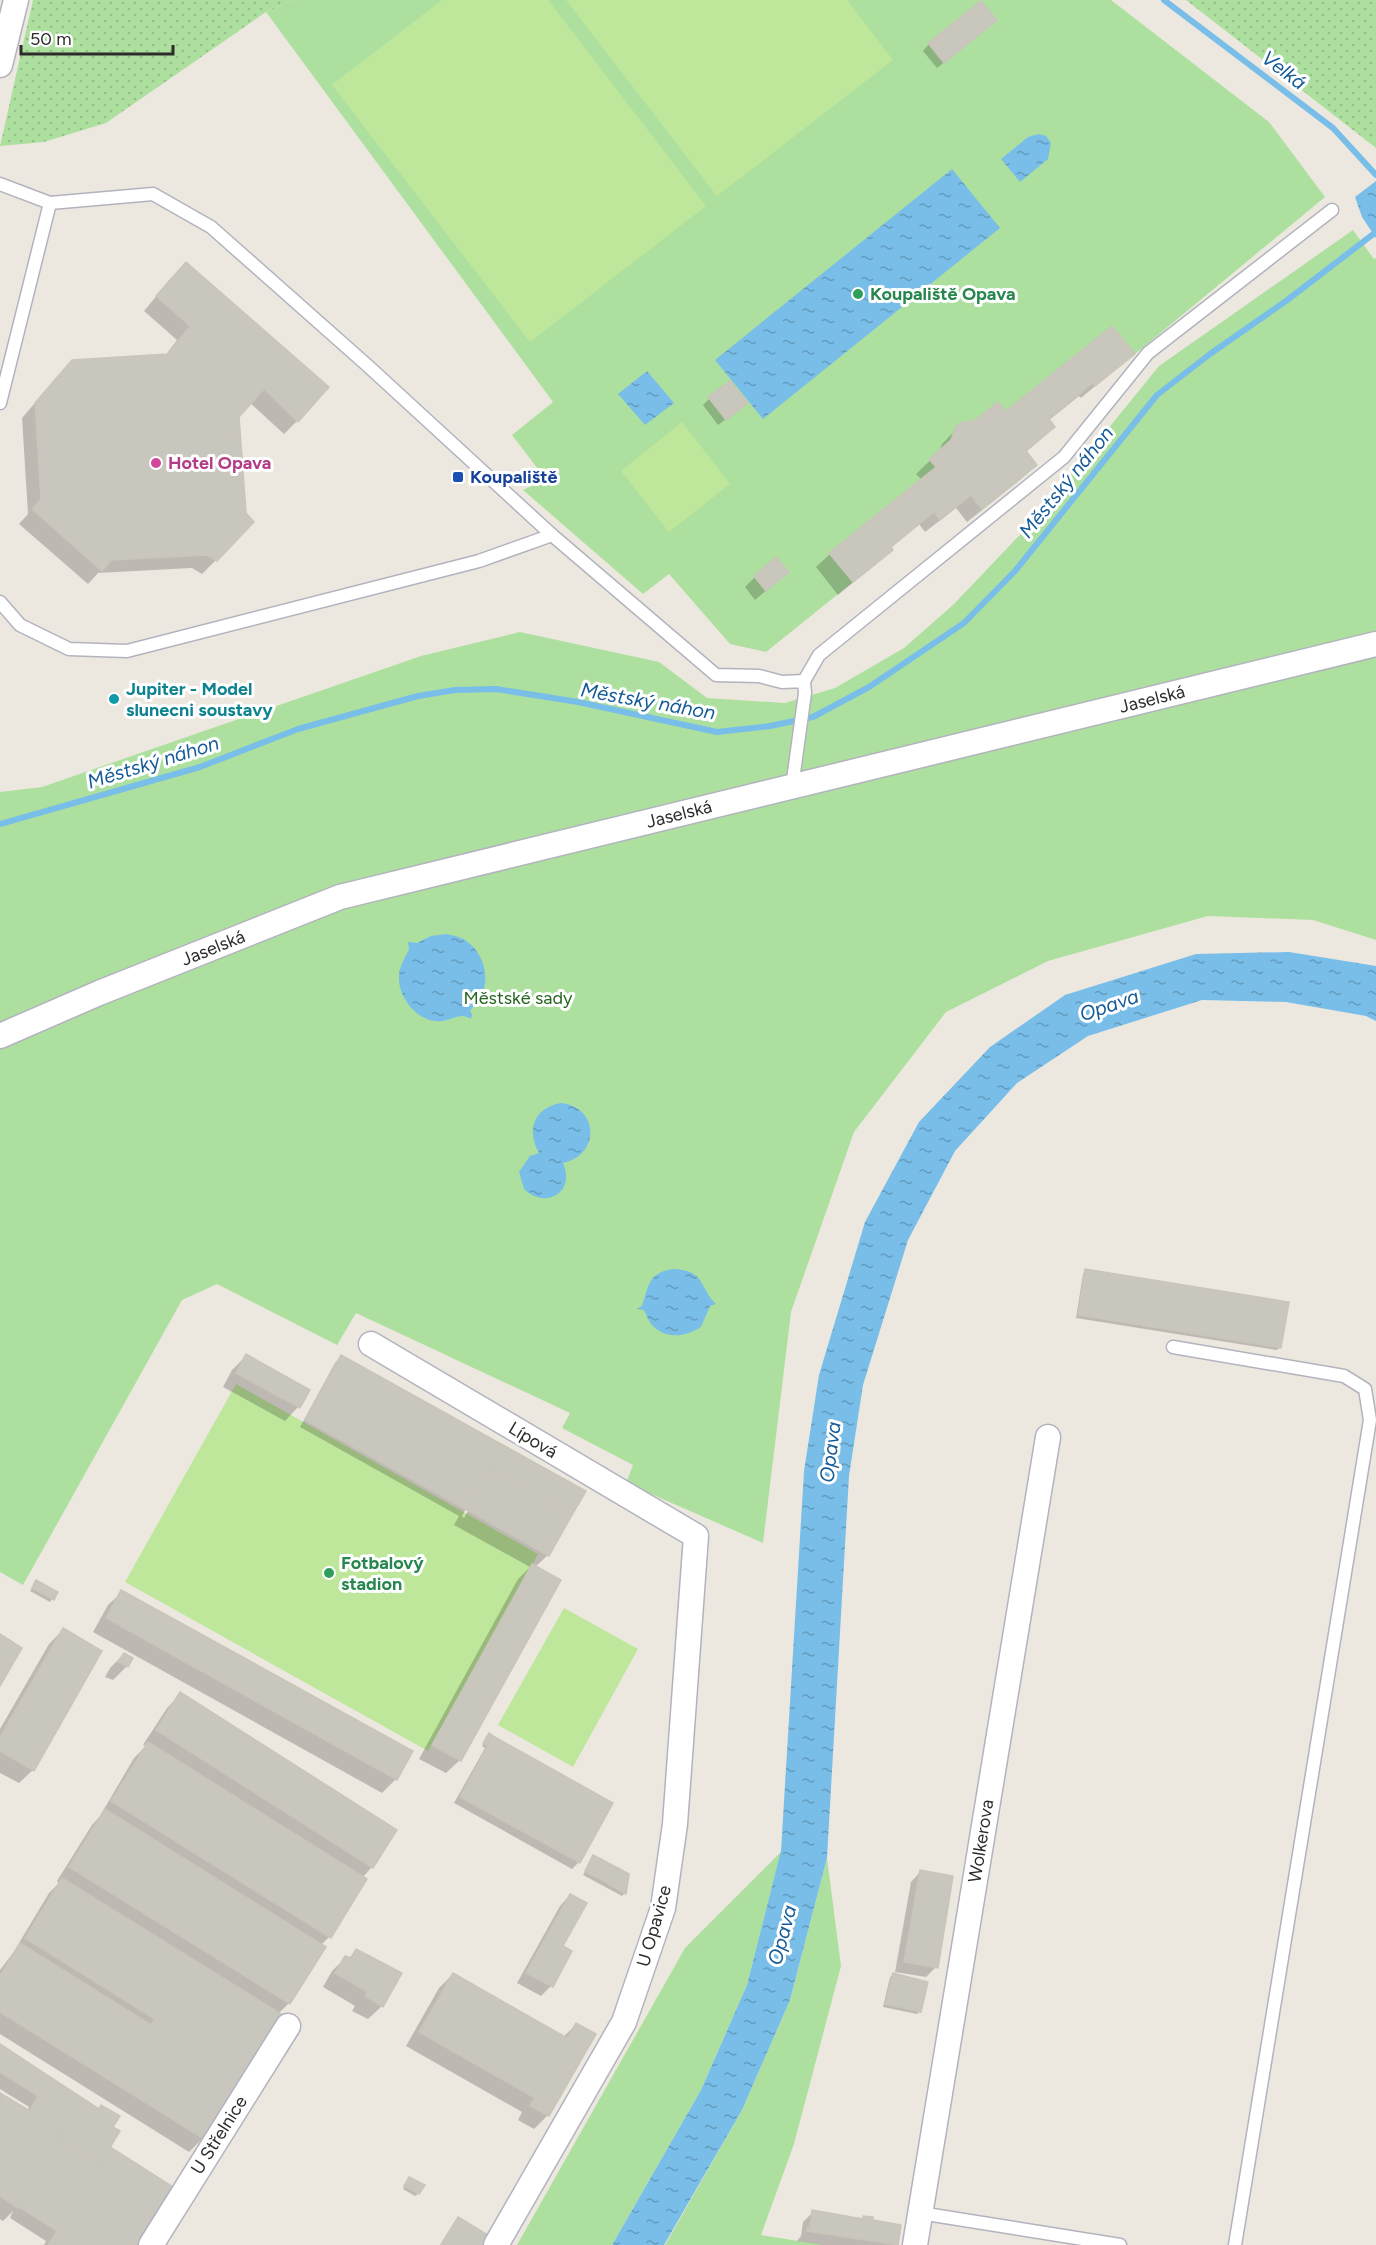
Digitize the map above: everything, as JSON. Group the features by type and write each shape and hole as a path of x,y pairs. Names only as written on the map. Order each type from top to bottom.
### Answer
{"street":[{"path":"0,65 16,0"},
{"name":"Jaselská","path":"0,1036 99,993 340,897 1376,644"},
{"name":"Lípová","path":"371,1344 696,1536"},
{"name":"Wolkerova","path":"915,2245 1048,1437"},
{"name":"U Opavice","path":"496,2245 624,2022 663,1908 675,1824 696,1536"},
{"name":"U Střelnice","path":"151,2245 288,2026"}],"lane":[{"path":"0,184 50,203 153,194 211,227 368,366 552,535 716,675 759,676 782,682 804,681"},
{"path":"0,403 50,203"},
{"path":"792,787 804,704 804,681 819,655 1064,457 1148,353 1332,210"},
{"path":"0,602 20,625 69,649 127,651 479,561 552,535"},
{"path":"1173,1347 1344,1376 1365,1389 1370,1420 1236,2245"},
{"path":"920,2213 1120,2245"}],"green space":[{"path":"33,0 294,0 266,12 106,123 44,142 0,146"},
{"path":"294,0 1111,0 1269,122 1325,197 1135,354 1049,419 1055,427 1026,451 1037,465 982,509 971,495 940,520 934,512 891,547 893,550 766,652 730,644 669,574 643,594 523,490 548,478 545,471 541,473 512,435 553,402 266,12"},
{"path":"442,0 548,0 706,206 530,342 332,85"},
{"path":"566,0 847,0 893,60 717,196"},
{"path":"1186,0 1376,0 1376,148"},
{"name":"Městské sady","path":"1353,230 1374,259 1376,258 1376,940 1313,920 1208,916 1048,961 946,1012 854,1132 791,1312 763,1543 626,1483 633,1465 562,1428 570,1413 356,1313 337,1345 217,1284 182,1300 23,1585 0,1572 0,792 42,787 421,656 520,632 659,662 707,698 785,703 835,688 904,648 954,604 1034,520 1159,366"},
{"path":"682,422 730,484 669,532 621,471"},
{"name":"Fotbalový stadion","path":"236,1384 538,1554 428,1751 125,1582"},
{"path":"564,1608 638,1649 573,1767 498,1725"},
{"path":"782,1851 747,1985 701,2090 612,2245 517,2245 685,1948"},
{"path":"827,1858 841,1966 794,2144 761,2235 824,2245 665,2245 742,2110 790,2000"}],"water":[{"path":"1039,134 1046,136 1051,143 1048,159 1020,182 1001,159 1028,137"},
{"name":"Koupaliště Opava","path":"952,169 1000,228 763,419 715,360"},
{"path":"1376,181 1376,238 1362,217 1355,197"},
{"path":"647,371 674,403 645,425 618,394"},
{"path":"446,934 468,942 483,963 484,988 470,1011 471,1019 463,1016 442,1021 428,1019 409,1005 401,992 399,973 409,950 408,942 417,943 431,936"},
{"name":"Opava","path":"1289,952 1376,966 1376,1021 1366,1016 1286,1002 1202,1000 1088,1036 1017,1083 955,1151 908,1240 863,1385 849,1476 827,1858 790,2000 742,2110 664,2245 612,2245 701,2090 747,1985 781,1851 804,1471 819,1375 865,1222 919,1122 990,1047 1065,995 1196,954"},
{"path":"561,1103 574,1106 583,1113 588,1122 589,1142 584,1151 563,1163 566,1173 562,1190 557,1195 541,1198 524,1189 519,1172 530,1156 539,1153 533,1136 535,1121 544,1110"},
{"path":"673,1269 684,1270 697,1276 716,1304 710,1306 701,1327 690,1333 665,1334 651,1324 644,1310 637,1309 642,1306 648,1286 654,1277"}],"building":[{"path":"981,1 997,20 944,63 928,43"},
{"path":"186,262 329,387 298,422 264,389 239,417 246,513 254,522 217,561 207,555 111,560 102,571 32,509 41,499 35,403 72,360 168,354 190,326 156,296"},
{"path":"1112,326 1135,354 1095,386 1093,383 1049,419 1055,427 1026,451 1037,465 982,509 971,495 940,520 934,512 891,547 893,550 853,582 829,553 936,467 929,459 951,440 955,428 960,423 975,420 998,402 1006,411"},
{"path":"730,381 748,403 726,420 708,397"},
{"path":"776,557 789,572 766,591 754,576"},
{"path":"1085,1269 1289,1302 1281,1348 1078,1315"},
{"path":"246,1354 310,1390 300,1408 236,1373"},
{"path":"341,1355 503,1445 467,1510 305,1420"},
{"path":"503,1445 586,1491 572,1515 490,1469"},
{"path":"490,1469 572,1515 549,1556 467,1510"},
{"path":"532,1564 561,1580 461,1761 432,1745"},
{"path":"36,1580 58,1592 54,1600 32,1588"},
{"path":"121,1590 413,1751 397,1780 106,1618"},
{"path":"63,1628 102,1651 34,1771 0,1751 0,1737"},
{"path":"0,1634 22,1648 0,1686"},
{"path":"124,1653 133,1658 128,1667 118,1662"},
{"path":"180,1692 397,1830 373,1868 156,1730"},
{"path":"489,1733 492,1735 487,1745 483,1743"},
{"path":"493,1736 613,1803 580,1863 460,1797"},
{"path":"148,1742 367,1879 331,1938 111,1801"},
{"path":"105,1809 326,1947 290,2004 69,1867"},
{"path":"593,1855 601,1859 593,1876 585,1871"},
{"path":"601,1859 610,1864 602,1880 593,1876"},
{"path":"610,1864 618,1868 610,1885 602,1880"},
{"path":"618,1868 629,1874 626,1894 610,1885"},
{"path":"920,1870 953,1876 938,1968 904,1962"},
{"path":"62,1878 281,2014 204,2139 0,2012 0,1976 20,1943 151,2025 155,2019 25,1938"},
{"path":"570,1894 587,1903 563,1946 572,1951 553,1987 526,1973"},
{"path":"356,1949 402,1973 383,2007 365,1996 368,1992 335,1973 345,1956 351,1958"},
{"path":"453,1973 567,2038 576,2023 596,2034 549,2116 530,2106 535,2098 419,2032"},
{"path":"893,1973 928,1982 921,2012 885,2004"},
{"path":"0,2044 50,2077 38,2096 0,2072"},
{"path":"50,2077 99,2109 101,2105 120,2116 113,2127 120,2131 111,2146 38,2096"},
{"path":"0,2093 63,2131 59,2136 62,2138 18,2208 0,2196"},
{"path":"38,2096 111,2146 100,2162 59,2136 63,2131 30,2110"},
{"path":"62,2138 100,2162 57,2231 19,2207"},
{"path":"110,2147 173,2187 137,2245 48,2245"},
{"path":"409,2177 425,2185 419,2194 404,2186"},
{"path":"812,2210 863,2219 863,2216 873,2217 873,2220 901,2225 898,2245 807,2231 807,2228 810,2228"},
{"path":"458,2217 488,2235 483,2245 441,2245"}],"waterway":[{"name":"Velká","path":"1164,0 1333,128 1376,175"},
{"name":"Městský náhon","path":"0,824 200,767 298,729 418,696 455,690 496,689 578,702 717,732 770,726 813,717 869,687 964,623 1015,571 1157,395 1376,232"}],"place":[{"name":"Koupaliště Opava","path":"858,294"},
{"name":"Hotel Opava","path":"156,463"},
{"name":"Koupaliště","path":"458,477"},
{"name":"Jupiter - Model slunecni soustavy","path":"114,699"},
{"name":"Fotbalový stadion","path":"329,1573"}]}
